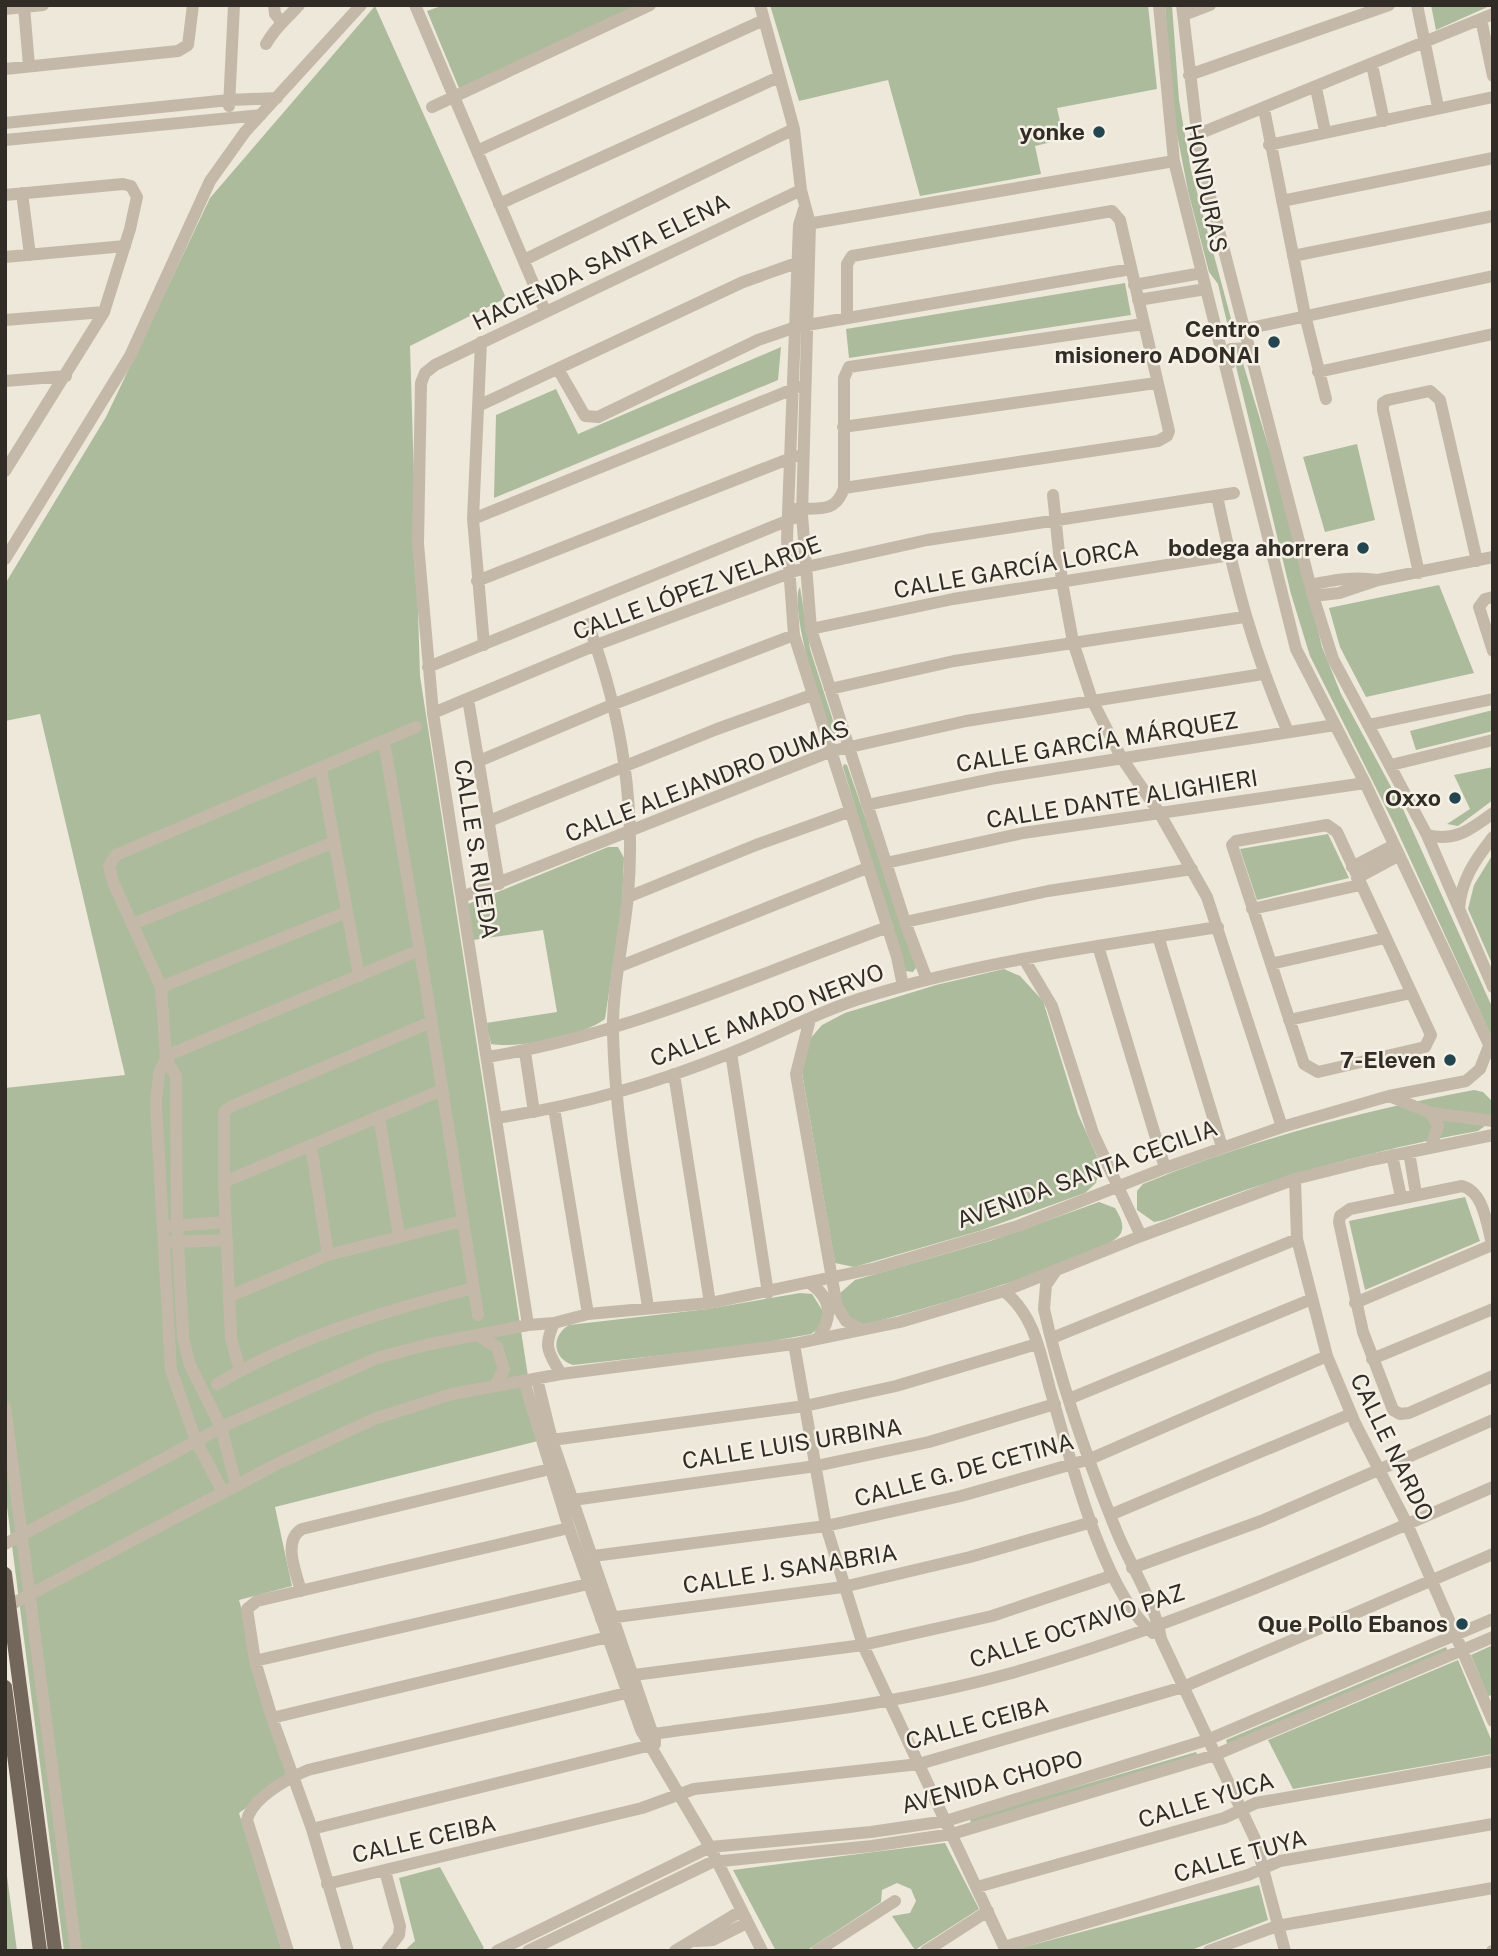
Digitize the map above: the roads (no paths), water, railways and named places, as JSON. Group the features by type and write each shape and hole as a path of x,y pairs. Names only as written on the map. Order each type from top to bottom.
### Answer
{"main road":[{"path":"5,1574 55,1951"},
{"path":"5,1687 40,1951"}],"street":[{"path":"5,9 43,5"},
{"path":"5,69 178,51 188,45 190,40 193,5"},
{"path":"229,117 234,5"},
{"path":"274,5 275,14 280,20"},
{"path":"266,44 280,20 288,18 299,5"},
{"path":"5,559 130,356 210,181 244,132 361,5"},
{"path":"432,107 650,5"},
{"path":"760,5 794,129 805,225 801,325 805,384 797,456 790,572 794,635 867,868 888,926 903,986"},
{"name":"HONDURAS","path":"1159,5 1174,161 1239,420"},
{"path":"1183,10 1210,5"},
{"path":"1189,75 1389,5"},
{"path":"1417,5 1438,107"},
{"path":"417,6 545,311"},
{"path":"24,7 29,66"},
{"name":"HONDURAS","path":"1183,10 1196,135 1312,590 1333,659 1427,835 1493,987"},
{"path":"1196,135 1487,16 1493,76"},
{"path":"477,151 765,20"},
{"path":"1372,65 1384,121"},
{"path":"499,204 779,77"},
{"path":"1316,88 1325,131"},
{"path":"1269,145 1493,97"},
{"path":"5,123 229,100 277,98"},
{"path":"1264,109 1269,145 1305,315 1326,399"},
{"path":"5,140 261,115"},
{"path":"523,260 794,129"},
{"path":"1282,201 1493,158"},
{"path":"805,225 1174,161"},
{"path":"5,195 122,184 131,186 137,197 104,312 5,471"},
{"name":"HACIENDA SANTA ELENA","path":"422,378 435,365 481,342 801,190"},
{"path":"22,193 30,255"},
{"path":"844,488 1157,441 1167,436 1169,431 1120,220 1117,214 1106,210 852,256 847,264 847,316"},
{"path":"1293,256 1493,216"},
{"path":"5,257 125,246"},
{"path":"478,406 743,282 803,261"},
{"path":"558,369 585,416 598,417 758,340 801,325 1130,269"},
{"path":"1134,285 1202,273"},
{"path":"1218,335 1493,276"},
{"path":"1138,300 1206,289"},
{"path":"5,320 104,312"},
{"path":"428,667 795,513 836,504 844,488 845,370 856,365 1143,324"},
{"path":"797,456 792,389 801,325"},
{"path":"1318,372 1493,334"},
{"path":"481,342 473,519 484,645"},
{"path":"1250,348 1234,348 1228,354 1239,398 1239,420 1296,649 1365,783 1491,1050"},
{"path":"5,381 66,376"},
{"name":"CALLE S. RUEDA","path":"422,378 418,544 433,713 528,1325"},
{"path":"843,427 1156,383"},
{"path":"473,519 805,384"},
{"path":"1419,573 1383,403 1430,391 1440,400 1477,561"},
{"path":"477,581 797,456"},
{"name":"CALLE LÓPEZ VELARDE","path":"433,713 596,645 806,567 928,540 1234,493"},
{"path":"1053,495 1062,582 1073,642 1092,700 1121,757 1160,814 1192,869 1219,927 1282,1127"},
{"path":"1217,496 1244,617 1263,674 1289,732"},
{"path":"795,513 806,567 811,629 905,922 927,980"},
{"name":"CALLE GARCÍA LORCA","path":"811,629 941,602 1230,555"},
{"path":"1312,590 1339,593 1378,580 1493,557"},
{"path":"1493,597 1485,599 1479,607 1493,651"},
{"path":"830,689 954,661 1244,617"},
{"path":"588,624 614,704 627,766 631,831 628,897 612,1030 616,1094 648,1307"},
{"path":"479,761 614,704 794,635"},
{"name":"CALLE ALEJANDRO DUMAS","path":"462,897 832,751 966,721 1263,674"},
{"path":"489,821 812,695"},
{"path":"468,699 499,884"},
{"path":"1367,725 1493,699"},
{"name":"CALLE GARCÍA MÁRQUEZ","path":"867,805 996,778 1335,726"},
{"path":"236,1485 221,1427 198,1384 183,1338 177,1226 176,1076 166,1058 161,987 113,882 109,866 116,855 321,770 416,727"},
{"path":"1391,765 1493,740"},
{"path":"384,741 426,984 478,1315"},
{"path":"321,770 359,976"},
{"name":"CALLE DANTE ALIGHIERI","path":"886,863 1023,833 1365,783"},
{"path":"628,897 756,845 851,811"},
{"path":"1427,835 1443,839 1455,837 1493,813"},
{"path":"1332,827 1356,877 1431,1035 1428,1044 1324,1072 1314,1072 1304,1064 1231,845 1236,841 1332,827"},
{"path":"1459,912 1460,890 1471,866 1493,837"},
{"path":"133,924 334,842"},
{"path":"1252,909 1356,877 1396,850"},
{"path":"618,967 867,868"},
{"path":"905,922 1048,891 1192,869"},
{"path":"161,987 347,912"},
{"path":"487,1057 525,1052 612,1030 676,1009 888,926"},
{"name":"CALLE AMADO NERVO","path":"496,1118 616,1094 731,1053 810,1019 903,986 1024,959 1219,927"},
{"path":"1158,936 1223,1146"},
{"path":"1271,964 1385,938"},
{"path":"1098,946 1165,1168"},
{"path":"223,1492 196,1441 171,1370 156,1104 159,1073 166,1058 420,950"},
{"path":"1024,959 1052,1006 1083,1105 1141,1236"},
{"path":"1289,1020 1411,993"},
{"path":"810,1019 796,1074 839,1313 860,1329"},
{"path":"240,1370 231,1339 222,1119 230,1107 431,1022"},
{"name":"AVENIDA SANTA CECILIA","path":"5,1544 221,1427 377,1358 477,1335 554,1323 588,1314 710,1303 833,1279 1018,1226 1223,1146 1282,1127 1389,1096 1465,1081 1480,1069 1491,1050"},
{"path":"525,1052 534,1112"},
{"path":"731,1053 768,1293"},
{"path":"674,1074 710,1303"},
{"path":"224,1182 442,1090"},
{"path":"1389,1096 1431,1113 1493,1121"},
{"path":"554,1108 588,1314"},
{"path":"1431,1113 1438,1126 1431,1147"},
{"path":"379,1117 399,1236"},
{"path":"9,1605 236,1485 374,1419 452,1394 561,1374 794,1344 900,1322 1003,1291 1295,1179 1392,1155 1493,1135"},
{"path":"311,1145 328,1255"},
{"path":"1409,1152 1416,1194"},
{"path":"1392,1155 1401,1196"},
{"name":"CALLE NARDO","path":"1295,1179 1297,1239 1327,1356 1351,1414 1407,1524 1462,1650 1489,1701 1493,1721"},
{"path":"1355,1303 1492,1246 1479,1200 1469,1188 1462,1186 1401,1196 1350,1209 1340,1216 1340,1238 1355,1303 1372,1359 1389,1403 1400,1414 1493,1376"},
{"path":"230,1296 328,1255 462,1221"},
{"path":"161,1227 226,1222"},
{"path":"1052,1338 1297,1239"},
{"path":"162,1242 227,1240"},
{"path":"1055,1271 1044,1295 1052,1338 1090,1458 1153,1626"},
{"path":"811,1284 822,1295 829,1310 828,1324 818,1338"},
{"path":"217,1384 240,1370 334,1330 473,1288"},
{"path":"1003,1291 1028,1317 1111,1576 1161,1639 1241,1808 1264,1867 1285,1951"},
{"path":"1071,1398 1312,1299"},
{"path":"1372,1359 1493,1309"},
{"path":"554,1323 546,1340 550,1356 561,1374"},
{"path":"477,1335 497,1347 504,1369 495,1386"},
{"path":"794,1344 827,1526 843,1587 863,1645 1005,1949"},
{"path":"547,1442 805,1406 896,1386 1037,1344"},
{"name":"CALLE G. DE CETINA","path":"593,1556 827,1526 961,1496 1090,1458 1327,1356"},
{"path":"531,1380 547,1442 550,1469 569,1528 588,1584 608,1617 634,1675 653,1744"},
{"name":"CALLE LUIS URBINA","path":"573,1500 816,1466 929,1442 1055,1404"},
{"path":"5,1407 76,1951"},
{"path":"1110,1515 1351,1414"},
{"path":"1132,1568 1261,1521 1493,1420"},
{"path":"547,1442 573,1500 593,1556 608,1617 608,1637 626,1693 710,1847 762,1951"},
{"path":"300,1591 292,1548 294,1534 310,1527 550,1469"},
{"name":"CALLE OCTAVIO PAZ","path":"312,1829 653,1744 890,1702 1009,1674 1153,1626 1282,1578 1493,1487"},
{"name":"CALLE J. SANABRIA","path":"608,1617 843,1587 970,1557 1092,1522"},
{"path":"348,1951 312,1829 291,1777 272,1718 256,1661 247,1609 257,1601 569,1528"},
{"name":"CALLE CEIBA","path":"327,1884 642,1808 680,1794 803,1775 919,1764 1183,1687 1493,1554"},
{"path":"634,1675 863,1645 992,1616 1111,1576"},
{"path":"256,1661 588,1584"},
{"name":"AVENIDA CHOPO","path":"504,1949 710,1847 871,1832 946,1821 1207,1740 1493,1619"},
{"path":"272,1718 608,1637"},
{"name":"AVENIDA CHOPO","path":"528,1951 717,1861 872,1846 952,1834 1214,1755 1493,1637"},
{"path":"288,1951 247,1820 256,1805 291,1777 308,1770 626,1693"},
{"name":"CALLE YUCA","path":"977,1887 1224,1818 1241,1808 1493,1762"},
{"name":"CALLE TUYA","path":"1005,1949 1248,1875 1280,1861 1493,1824"},
{"path":"385,1871 400,1926 399,1935 387,1951"},
{"path":"1209,1951 1277,1926 1493,1888"},
{"path":"817,1951 895,1901"},
{"path":"926,1951 988,1911"},
{"path":"675,1951 696,1941 713,1940 744,1917"}],"place":[{"name":"yonke","path":"1099,132"},
{"name":"Centro misionero ADONAI","path":"1274,342"},
{"name":"bodega ahorrera","path":"1363,548"},
{"name":"Oxxo","path":"1455,798"},
{"name":"7-Eleven","path":"1450,1060"},
{"name":"Que Pollo Ebanos","path":"1462,1624"}]}
